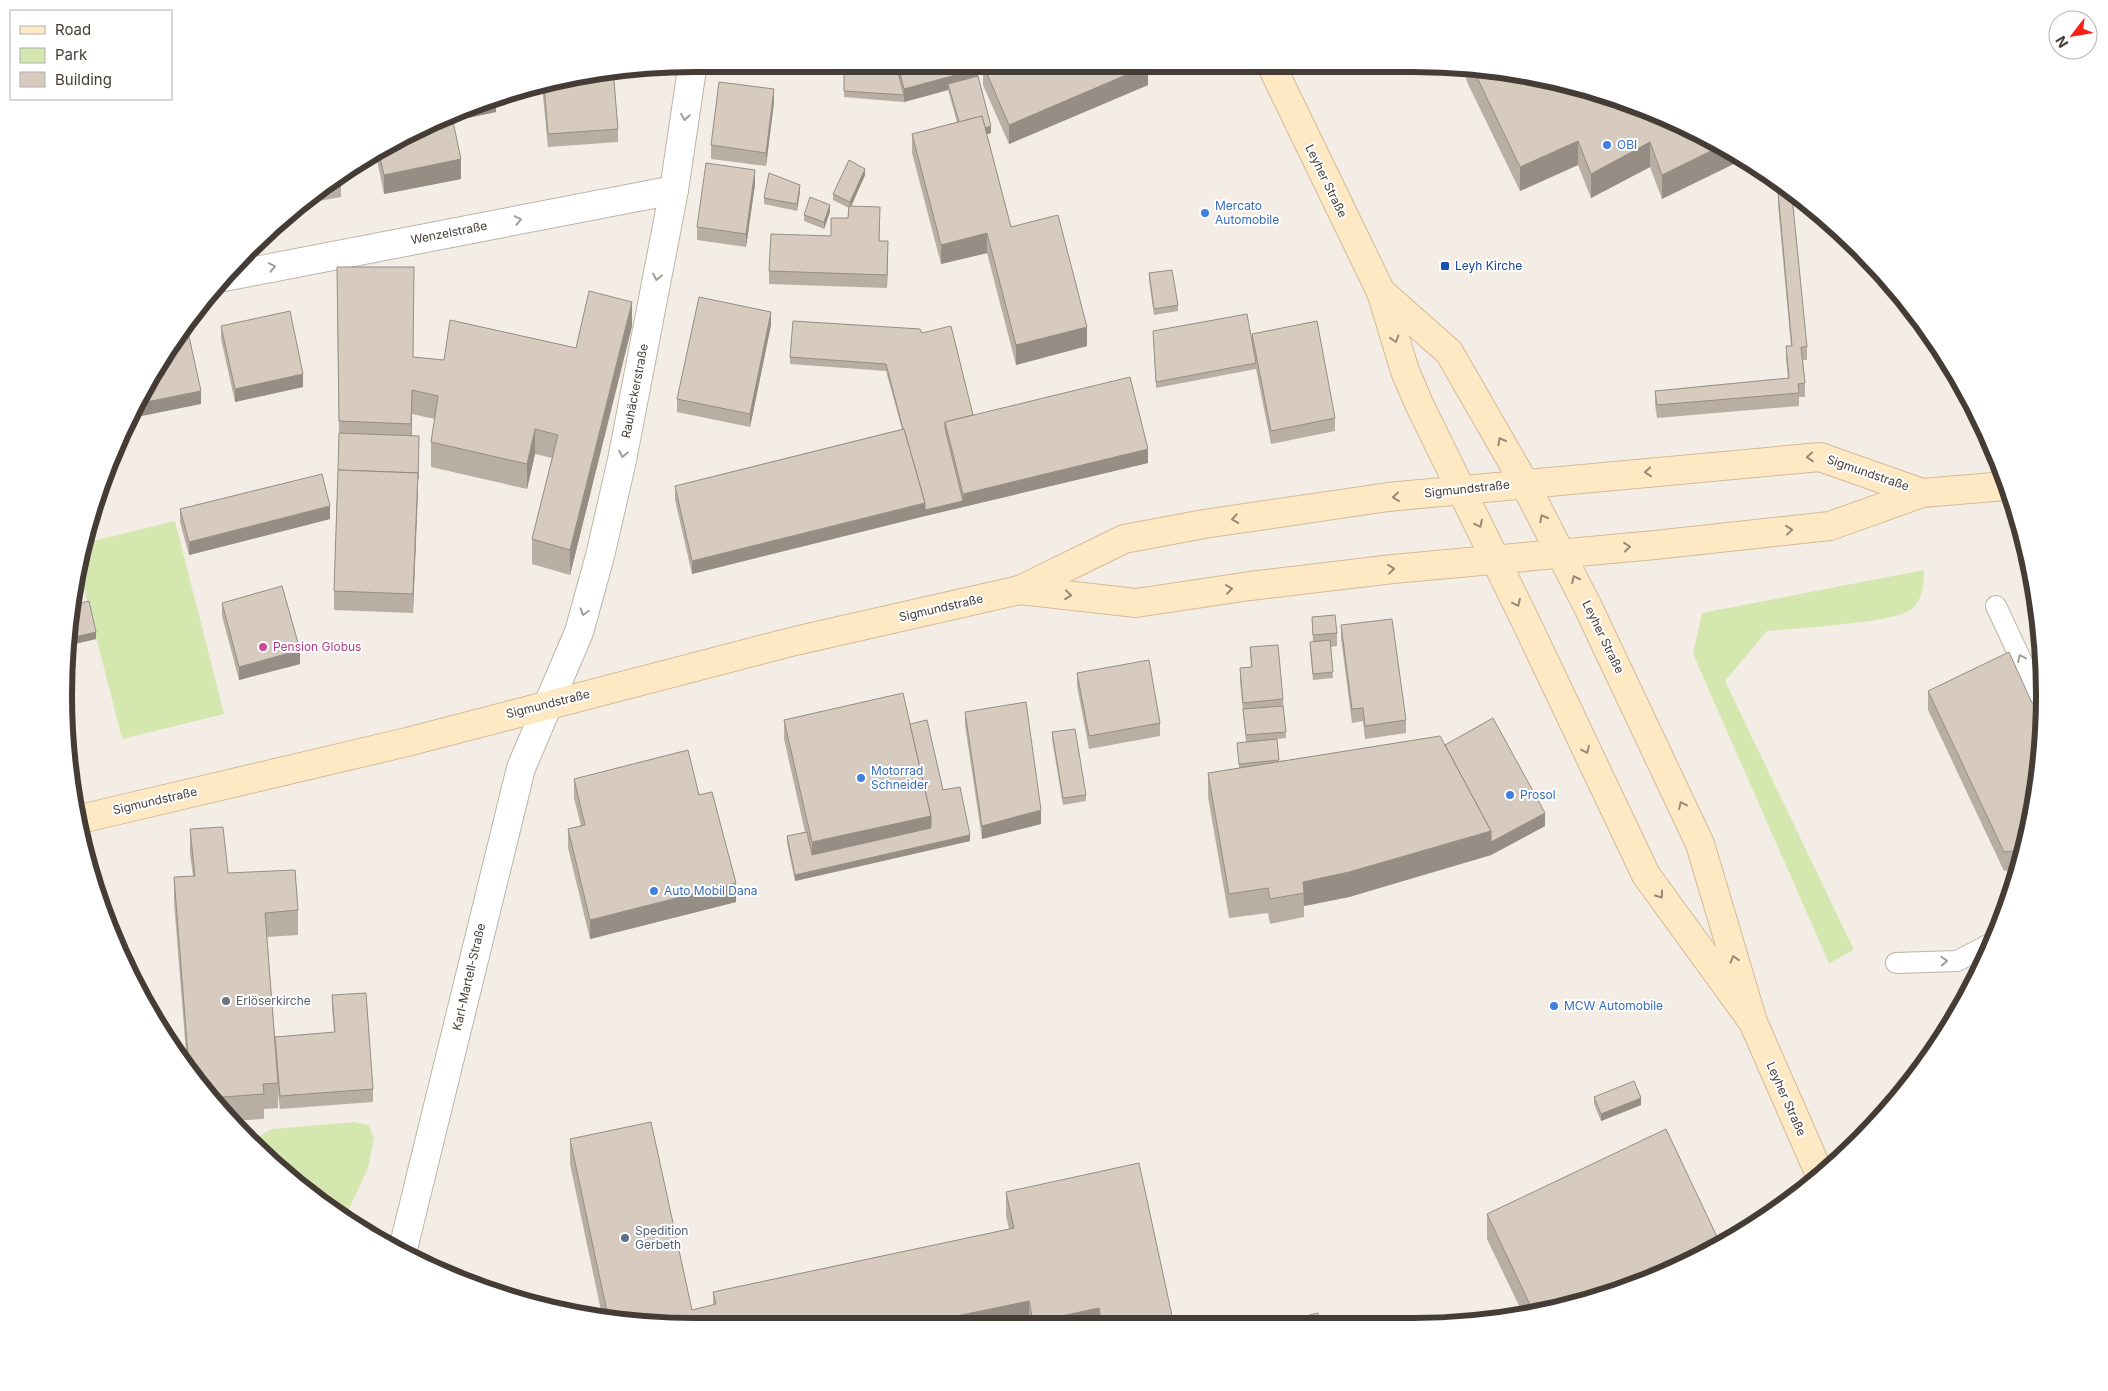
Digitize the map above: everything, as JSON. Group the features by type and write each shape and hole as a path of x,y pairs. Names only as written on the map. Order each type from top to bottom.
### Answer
{"main road":[{"name":"Leyher Straße","path":"1274,72 1381,292 1405,370 1420,406 1496,559 1646,875 1753,1022"},
{"name":"Leyher Straße","path":"1381,292 1450,352 1525,484 1610,650 1700,844 1753,1022 1817,1169"},
{"name":"Sigmundstraße","path":"84,818 407,742 795,641 1020,590 1124,539 1291,510 1462,490 1820,456 1922,493"},
{"name":"Sigmundstraße","path":"1020,590 1136,603 1321,577 1830,526 1922,493 1999,487"}],"street":[{"name":"Rauhäckerstraße","path":"546,705 579,632 600,556 622,460 674,190 692,72"},
{"name":"Wenzelstraße","path":"238,273 674,190"},
{"name":"Karl-Martell-Straße","path":"404,1246 428,1154 506,820 521,768 546,705"}],"lane":[{"path":"1996,606 2036,691"},
{"path":"1896,963 1957,961 1981,948"}],"green space":[{"path":"175,521 224,714 122,739 83,583 92,541"},
{"path":"1924,570 1921,596 1912,609 1886,618 1767,631 1725,681 1854,950 1829,963 1693,654 1702,613"},
{"path":"354,1122 368,1125 374,1137 368,1168 347,1213 316,1190 258,1139 272,1129"}],"building":[{"path":"844,72 898,72 904,95 844,91"},
{"path":"900,72 967,72 904,89"},
{"path":"986,72 1133,72 1009,125"},
{"path":"978,76 991,126 985,128 982,116 959,122 948,84"},
{"path":"1476,76 1534,84 1613,106 1651,120 1713,150 1662,175 1650,142 1591,174 1578,141 1520,167"},
{"path":"614,78 618,129 548,134 545,91 574,84"},
{"path":"719,82 774,89 766,153 711,145"},
{"path":"982,116 1011,227 1058,215 1087,327 1016,345 987,233 941,245 912,134"},
{"path":"453,122 461,159 384,175 380,158"},
{"path":"849,160 865,169 850,202 833,194"},
{"path":"706,163 755,170 746,234 697,227"},
{"path":"769,173 800,185 797,204 764,198"},
{"path":"1778,192 1793,201 1807,347 1801,347 1805,383 1798,384 1799,393 1657,405 1655,391 1789,378 1786,346 1792,346"},
{"path":"810,197 830,205 824,222 804,215"},
{"path":"849,206 880,207 879,241 888,241 887,275 769,271 771,234 831,236 831,218 848,218"},
{"path":"337,267 414,267 413,357 444,360 450,320 576,348 589,291 632,302 570,550 532,539 558,435 535,429 527,464 431,442 438,396 412,390 411,424 339,421"},
{"path":"1172,270 1178,305 1154,309 1149,273"},
{"path":"699,297 771,312 750,414 677,399"},
{"path":"290,311 303,374 235,389 221,326"},
{"path":"1247,314 1256,363 1156,382 1153,331"},
{"path":"793,321 920,329 922,333 951,326 973,415 945,422 963,501 925,510 925,503 886,364 790,357"},
{"path":"1317,321 1335,418 1271,431 1252,334"},
{"path":"188,333 201,391 147,402 177,349"},
{"path":"1130,377 1148,449 963,494 945,422"},
{"path":"904,429 925,503 692,561 675,486"},
{"path":"339,433 419,436 418,479 418,473 338,470"},
{"path":"338,470 418,473 413,594 334,591"},
{"path":"322,474 330,506 189,542 180,509"},
{"name":"Pension Globus","path":"282,586 300,650 239,667 222,603"},
{"path":"89,601 96,632 76,637 78,614 80,603"},
{"path":"1335,615 1337,633 1313,635 1312,617"},
{"path":"1392,619 1406,720 1365,726 1363,708 1352,709 1341,625"},
{"path":"1330,640 1333,672 1313,674 1310,642"},
{"path":"1278,645 1283,699 1243,703 1240,668 1252,667 1250,647"},
{"path":"2009,652 2032,703 2036,701 2030,777 2024,817 2015,854 2012,851 2004,852 1928,691"},
{"path":"1149,660 1160,723 1089,736 1077,673"},
{"path":"903,693 931,816 812,842 784,720"},
{"path":"1026,702 1041,810 982,826 965,712"},
{"path":"1283,706 1286,732 1246,735 1243,709"},
{"path":"1493,718 1545,813 1491,842 1491,831 1445,745"},
{"path":"927,720 943,790 960,787 970,835 795,875 787,836 807,832 812,855 931,828 931,816 910,724"},
{"path":"1075,729 1086,795 1063,798 1052,732"},
{"path":"1440,736 1491,831 1349,872 1303,882 1304,893 1270,899 1268,888 1229,894 1208,773"},
{"path":"1277,739 1279,760 1239,764 1237,743"},
{"path":"688,750 699,795 712,792 736,883 590,920 568,829 585,825 574,779"},
{"name":"Erlöserkirche","path":"223,827 228,873 295,870 298,910 265,913 278,1083 263,1084 264,1094 220,1097 188,1057 174,877 195,876 190,829"},
{"path":"366,993 373,1089 280,1096 275,1037 335,1032 332,995"},
{"path":"1634,1081 1641,1098 1601,1114 1594,1097"},
{"path":"651,1122 692,1310 716,1304 713,1292 1014,1228 1006,1192 1139,1163 1172,1318 1101,1318 1099,1308 1052,1318 1032,1318 1029,1301 947,1318 696,1318 655,1317 607,1312 570,1139"},
{"path":"1666,1129 1718,1238 1651,1271 1574,1297 1531,1307 1487,1214"},
{"path":"1318,1313 1319,1318 1297,1318"}],"place":[{"name":"OBI","path":"1607,145"},
{"name":"Mercato Automobile","path":"1205,213"},
{"name":"Leyh Kirche","path":"1445,266"},
{"name":"Pension Globus","path":"263,647"},
{"name":"Motorrad Schneider","path":"861,778"},
{"name":"Prosol","path":"1510,795"},
{"name":"Auto Mobil Dana","path":"654,891"},
{"name":"Erlöserkirche","path":"226,1001"},
{"name":"MCW Automobile","path":"1554,1006"},
{"name":"Spedition Gerbeth","path":"625,1238"}]}
